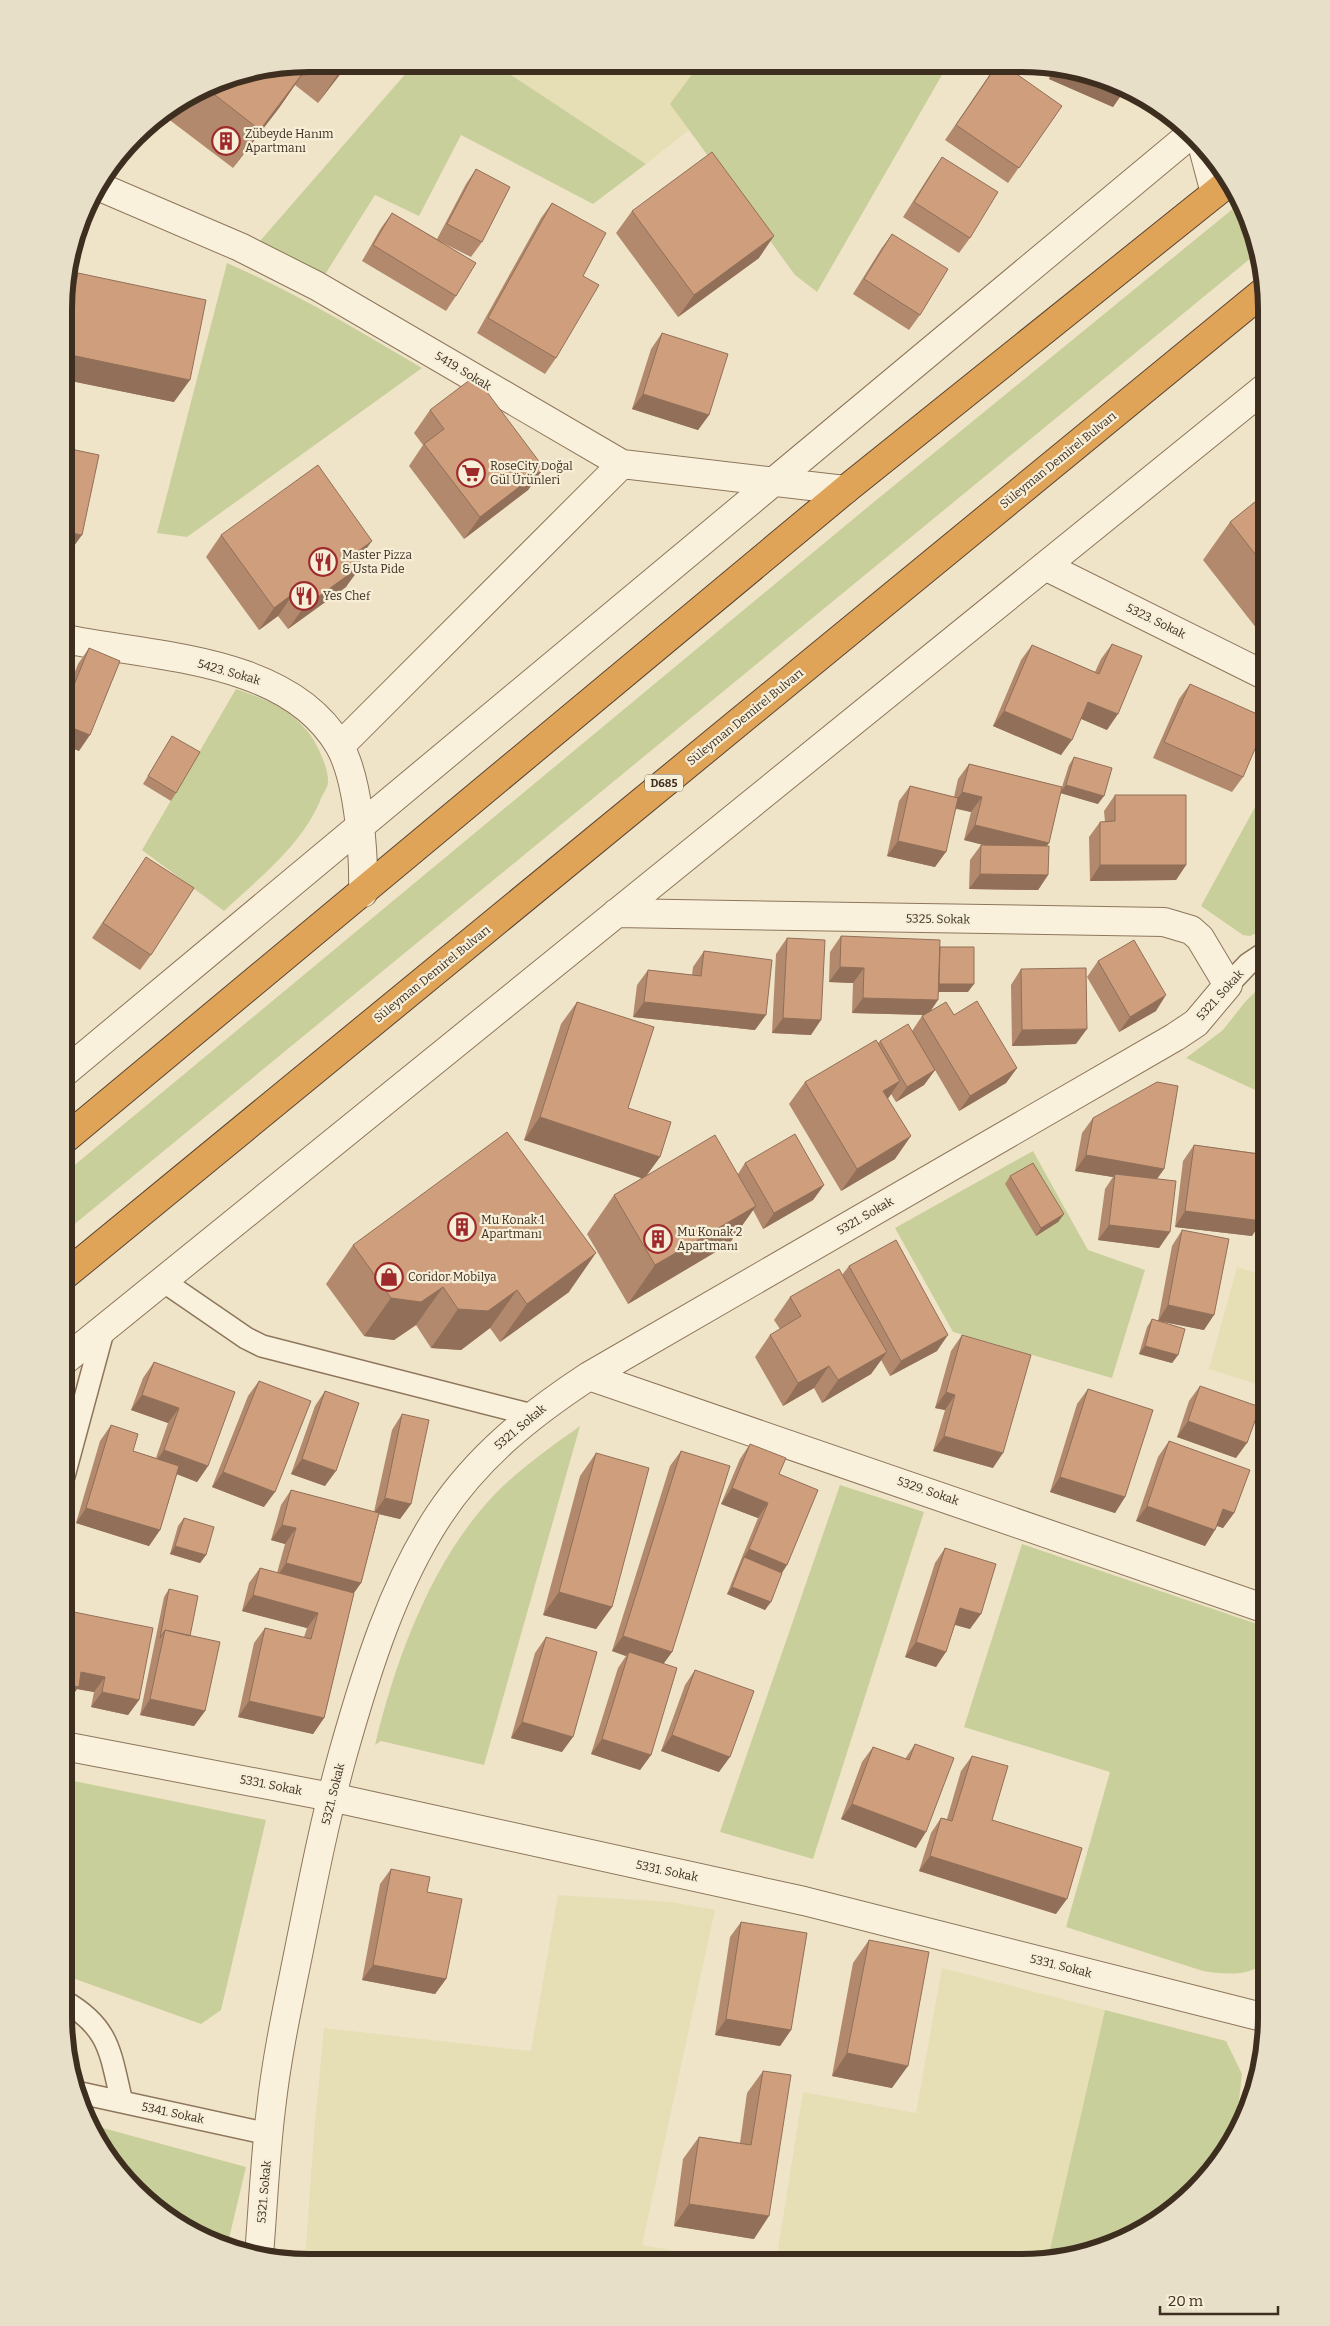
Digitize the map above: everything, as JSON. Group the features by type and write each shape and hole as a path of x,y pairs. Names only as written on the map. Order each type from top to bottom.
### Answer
{"highway":[{"path":"72,1133 845,490 1222,188"},
{"name":"Süleyman Demirel Bulvarı","path":"72,1269 1257,297"}],"street":[{"path":"72,1066 359,825 1185,139"},
{"path":"1216,175 1222,188"},
{"name":"5419. Sokak","path":"106,188 232,243 317,286 622,464 845,490"},
{"path":"72,1354 1258,393"},
{"path":"340,746 622,464"},
{"name":"5323. Sokak","path":"1045,566 1258,672"},
{"name":"5423. Sokak","path":"72,640 203,663 234,671 268,684 303,704 324,724 340,746 356,797 364,858 363,893"},
{"name":"5325. Sokak","path":"616,913 1164,922 1191,930 1200,938 1228,985"},
{"name":"5321. Sokak","path":"260,2248 269,2134 281,2037 331,1797 354,1715 381,1635 395,1600 424,1540 440,1513 478,1465 532,1415 589,1376 1175,1036 1196,1023 1228,985"},
{"name":"5329. Sokak","path":"589,1376 1258,1606"},
{"name":"5331. Sokak","path":"72,1748 331,1797 804,1901 1258,2016"}],"lane":[{"name":"5321. Sokak","path":"1228,985 1248,964 1258,957"},
{"path":"163,1281 246,1338 262,1346 532,1415"},
{"path":"72,1446 104,1328"},
{"path":"72,2007 92,2021 101,2031 107,2042 122,2102"},
{"name":"5341. Sokak","path":"85,2094 269,2134"}],"shaded area":[{"path":"507,72 694,72 670,104 689,130 646,164"},
{"path":"1237,1267 1258,1274 1258,1384 1209,1369"},
{"path":"558,1895 672,1902 715,1910 642,2245 688,2253 306,2253 324,2028 531,2051"},
{"path":"942,1968 1105,2010 1050,2251 1036,2253 777,2253 803,2092 916,2113"}],"green space":[{"path":"407,72 507,72 646,164 593,204 461,135 419,216 375,195 324,276 260,241"},
{"path":"694,72 944,72 817,292 795,275 670,104"},
{"path":"1234,208 1245,233 1252,257 72,1226 72,1167 869,506"},
{"path":"227,263 302,299 422,368 187,537 157,533"},
{"path":"236,689 273,704 295,718 304,727 321,754 327,771 328,783 312,817 291,847 265,874 224,911 142,850"},
{"path":"1258,802 1258,932 1250,936 1243,935 1201,906"},
{"path":"1258,989 1258,1091 1186,1058 1223,1030"},
{"path":"1033,1151 1088,1250 1145,1270 1112,1378 953,1332 895,1228"},
{"path":"580,1426 484,1765 381,1741 375,1745 406,1642 437,1575 456,1544 477,1515 509,1480"},
{"path":"840,1485 924,1512 813,1859 720,1832"},
{"path":"1022,1544 1258,1624 1258,1967 1246,1972 1228,1974 1203,1971 1066,1927 1110,1772 964,1727"},
{"path":"72,1781 266,1820 221,2010 201,2024 72,1978"},
{"path":"1105,2010 1226,2041 1242,2074 1238,2109 1226,2135 1199,2173 1165,2205 1139,2222 1097,2241 1067,2249 1050,2251"},
{"path":"100,2127 246,2167 229,2239 191,2222 153,2195 121,2161"}],"building":[{"path":"303,72 260,130 213,94 233,85 263,77"},
{"path":"992,72 1014,72 1062,106 1019,168 956,125"},
{"path":"712,152 774,236 694,295 632,211"},
{"path":"942,157 998,192 970,238 914,202"},
{"path":"476,169 510,187 482,242 447,224"},
{"path":"552,203 606,233 583,276 599,285 556,358 488,318"},
{"path":"392,213 476,263 456,296 373,245"},
{"path":"892,234 948,269 920,315 864,279"},
{"path":"78,273 206,300 190,380 72,355 73,299"},
{"path":"662,333 728,354 709,415 643,394"},
{"path":"475,376 544,468 480,517 424,444 444,429 430,410"},
{"path":"72,449 99,455 82,535 72,533"},
{"path":"318,465 372,541 354,554 362,565 304,607 294,593 274,608 221,535"},
{"path":"1258,499 1258,558 1230,522"},
{"path":"1112,644 1142,656 1118,714 1088,702 1072,740 1004,711 1032,645 1099,674"},
{"path":"89,648 120,661 90,735 72,728 72,690"},
{"path":"1190,684 1258,714 1258,742 1243,777 1164,742"},
{"path":"172,736 200,752 176,793 148,776"},
{"path":"1074,757 1112,768 1104,796 1066,785"},
{"path":"969,764 1062,787 1049,843 975,825 982,797 962,792"},
{"path":"910,786 958,798 946,852 898,841"},
{"path":"1115,795 1186,795 1186,865 1100,865 1100,822 1115,821"},
{"path":"981,845 1049,846 1048,875 980,874"},
{"path":"146,857 194,888 151,955 103,923"},
{"path":"841,936 940,940 938,1000 863,998 864,968 840,967"},
{"path":"787,938 825,940 821,1020 783,1018"},
{"path":"1134,940 1166,995 1130,1017 1098,961"},
{"path":"940,947 974,947 974,984 939,984"},
{"path":"704,951 772,960 766,1015 644,1002 648,970 701,976"},
{"path":"1086,968 1087,1029 1022,1030 1021,969"},
{"path":"977,1001 1017,1068 970,1096 922,1016 946,1002 954,1015"},
{"path":"577,1002 654,1027 628,1108 671,1122 660,1157 540,1117"},
{"path":"908,1024 935,1070 907,1087 880,1041"},
{"path":"876,1040 900,1081 883,1091 911,1136 857,1169 805,1082"},
{"path":"1157,1082 1178,1086 1164,1169 1086,1155 1093,1118"},
{"name":"Mu Konak 1 Apartmanı","path":"507,1132 596,1253 527,1304 517,1290 488,1311 458,1309 443,1287 421,1302 391,1298 353,1245"},
{"path":"795,1134 824,1185 774,1213 745,1163"},
{"path":"715,1135 756,1206 655,1265 614,1195"},
{"path":"1194,1145 1258,1154 1258,1220 1185,1211"},
{"path":"1033,1163 1064,1214 1041,1228 1010,1176"},
{"path":"1115,1174 1176,1181 1170,1232 1109,1225"},
{"path":"1182,1230 1229,1239 1214,1315 1168,1305"},
{"path":"896,1240 948,1335 901,1361 849,1266"},
{"path":"839,1269 887,1352 838,1380 829,1366 798,1383 770,1335 801,1316 790,1297"},
{"path":"1152,1319 1185,1329 1178,1355 1145,1346"},
{"path":"962,1335 1031,1355 1003,1453 944,1436 955,1395 946,1392"},
{"path":"154,1362 235,1392 208,1466 164,1450 179,1408 142,1395"},
{"path":"259,1381 311,1401 275,1492 223,1472"},
{"path":"1200,1386 1258,1406 1258,1413 1247,1443 1188,1421"},
{"path":"1088,1389 1153,1410 1125,1497 1060,1477"},
{"path":"325,1391 359,1403 336,1471 302,1459"},
{"path":"402,1414 429,1420 411,1504 385,1498"},
{"path":"111,1425 138,1434 133,1451 179,1466 160,1530 86,1508"},
{"path":"1169,1441 1250,1470 1234,1513 1223,1509 1215,1530 1147,1506"},
{"path":"750,1444 786,1458 779,1474 818,1490 787,1565 749,1549 768,1503 732,1488"},
{"path":"681,1451 730,1466 672,1652 623,1636"},
{"path":"596,1453 649,1468 612,1607 559,1592"},
{"path":"291,1490 379,1513 361,1583 286,1563 296,1528 282,1525"},
{"path":"184,1518 214,1527 206,1555 175,1546"},
{"path":"945,1548 996,1564 981,1614 960,1608 946,1652 916,1642"},
{"path":"744,1557 782,1573 771,1602 732,1587"},
{"path":"260,1568 354,1593 324,1718 249,1701 265,1628 311,1639 318,1613 253,1595"},
{"path":"169,1589 198,1596 190,1636 165,1630 160,1638"},
{"path":"72,1612 153,1628 139,1700 102,1692 105,1677 81,1672 79,1687 72,1686"},
{"path":"165,1630 220,1642 205,1711 150,1699"},
{"path":"546,1637 597,1652 573,1737 522,1722"},
{"path":"629,1652 677,1668 651,1755 602,1739"},
{"path":"695,1670 754,1691 730,1757 672,1735"},
{"path":"915,1744 954,1758 926,1832 852,1804 873,1747 909,1760"},
{"path":"972,1756 1008,1766 992,1820 1082,1848 1067,1899 930,1856 941,1818 952,1821"},
{"path":"391,1869 430,1877 427,1892 462,1899 446,1979 373,1965"},
{"path":"741,1922 807,1933 791,2030 726,2019"},
{"path":"869,1940 929,1952 908,2066 847,2053"},
{"path":"763,2071 791,2075 769,2216 689,2204 699,2137 751,2145"}],"place":[{"name":"Zübeyde Hanım Apartmanı","path":"226,141"},
{"name":"RoseCity Doğal Gül Ürünleri","path":"471,473"},
{"name":"Master Pizza & Usta Pide","path":"323,562"},
{"name":"Yes Chef","path":"304,596"},
{"name":"Mu Konak 1 Apartmanı","path":"462,1227"},
{"name":"Mu Konak 2 Apartmanı","path":"658,1239"},
{"name":"Coridor Mobilya","path":"389,1277"}]}
